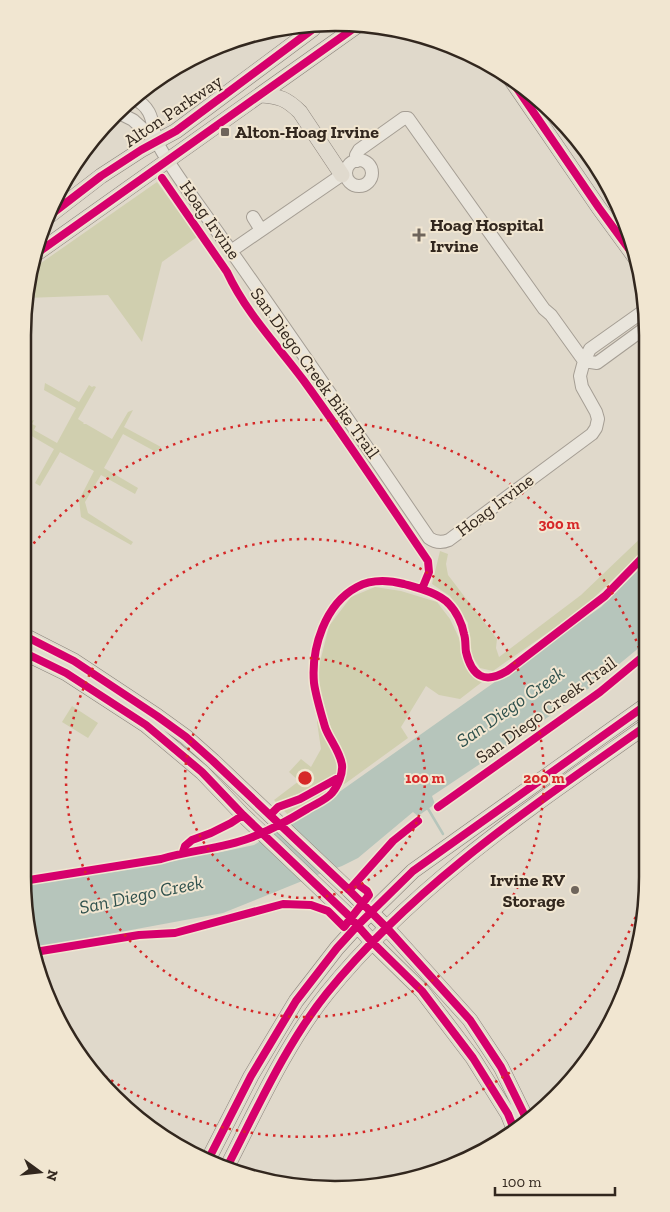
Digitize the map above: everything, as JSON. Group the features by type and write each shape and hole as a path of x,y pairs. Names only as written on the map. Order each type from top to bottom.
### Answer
{"main road":[{"name":"Alton Parkway","path":"44,248 349,32"},
{"name":"Alton Parkway","path":"60,208 101,176 176,132 308,33"},
{"path":"261,94 279,97 292,104 300,112 344,173"},
{"path":"522,96 625,243"},
{"path":"31,639 74,661 157,716 208,756 371,912 470,1020 501,1067 524,1114"},
{"path":"31,656 71,676 146,725 202,772 257,829 348,915 372,942 422,991 487,1080 512,1124"},
{"path":"211,1154 251,1076 296,1001 337,948 357,926 412,871 639,709"},
{"path":"230,1162 268,1089 309,1020 327,994 386,927 428,888 546,796 639,731"}],"street":[{"path":"139,103 153,120 157,142"},
{"path":"125,116 133,120 157,142"},
{"path":"357,161 356,155 358,150 404,118 408,118 544,309 551,315 584,361 597,362 639,332"},
{"name":"Hoag Irvine","path":"157,142 429,538 434,541 444,542 449,540 592,434 598,419 582,388 580,376 584,361"},
{"path":"231,250 344,173 350,164 357,161 365,162 372,172 370,180 363,185 354,185 344,173"},
{"path":"252,217 262,230"},
{"path":"584,361 590,349 638,315"}],"green space":[{"path":"157,182 197,237 162,262 142,342 108,295 34,298 40,264"},
{"path":"45,383 79,402 89,385 94,386 96,387 78,419 83,424 112,439 128,412 133,410 124,427 161,447 156,452 123,434 104,468 138,488 135,494 101,475 85,502 88,513 133,542 131,545 81,517 79,500 94,471 60,452 40,486 35,483 54,449 31,436 31,421 34,420 32,424 36,426 34,430 57,443 76,408 44,390"},
{"path":"639,540 639,555 583,608 493,671 480,668 470,653 468,623 450,596 432,584 440,551 448,554 446,564 448,575 497,639 496,648 499,657 581,595"},
{"path":"375,587 401,591 437,602 450,619 459,638 465,664 482,682 460,699 439,695 426,686 401,727 408,738 346,783 288,815 274,800 299,781 289,772 301,759 311,767 321,749 317,722 319,666 329,626 351,597"},
{"path":"72,706 98,723 88,738 62,722"}],"water":[{"name":"San Diego Creek","path":"639,569 639,648 595,684 432,796 435,804 418,816 413,812 358,858 223,913 40,947 34,917 31,884 190,855 217,853 254,845 335,795 601,607"}],"waterway":[{"path":"427,807 443,834"}],"cycle path":[{"path":"44,248 349,32"},
{"path":"60,208 101,176 141,150 176,131 308,33"},
{"path":"522,96 625,243"},
{"name":"San Diego Creek Bike Trail","path":"162,178 227,272 243,301 320,403 428,561 429,572 422,589"},
{"path":"31,880 161,859 239,842 279,825 330,795 340,779 342,765 325,727 317,699 314,683 315,656 322,628 336,604 357,587 374,581 392,582 422,589 445,600 454,610 460,622 465,636 466,652 472,667 481,676 492,677 507,671 605,596 639,561"},
{"path":"31,639 74,661 186,737 349,890 386,927 470,1020 501,1067 524,1114"},
{"path":"31,656 66,673 146,725 202,772 243,815 348,915 372,942 422,991 473,1058 508,1114 512,1124"},
{"name":"San Diego Creek Trail","path":"438,807 600,692 639,660"},
{"path":"211,1154 251,1076 296,1001 337,948 357,926 413,871 639,710"},
{"path":"230,1162 273,1077 298,1034 327,993 361,954 398,917 477,849 639,731"},
{"path":"270,815 278,807 300,799 340,777"},
{"path":"183,852 185,846 192,840 211,833 243,815"},
{"path":"351,888 393,841 418,821"},
{"path":"41,951 139,935 175,933 283,904 311,905 328,911 344,927 369,895 367,891 356,883"}],"place":[{"name":"Alton-Hoag Irvine","path":"225,132"},
{"name":"Hoag Hospital Irvine","path":"419,235"},
{"name":"Irvine RV Storage","path":"575,890"}]}
